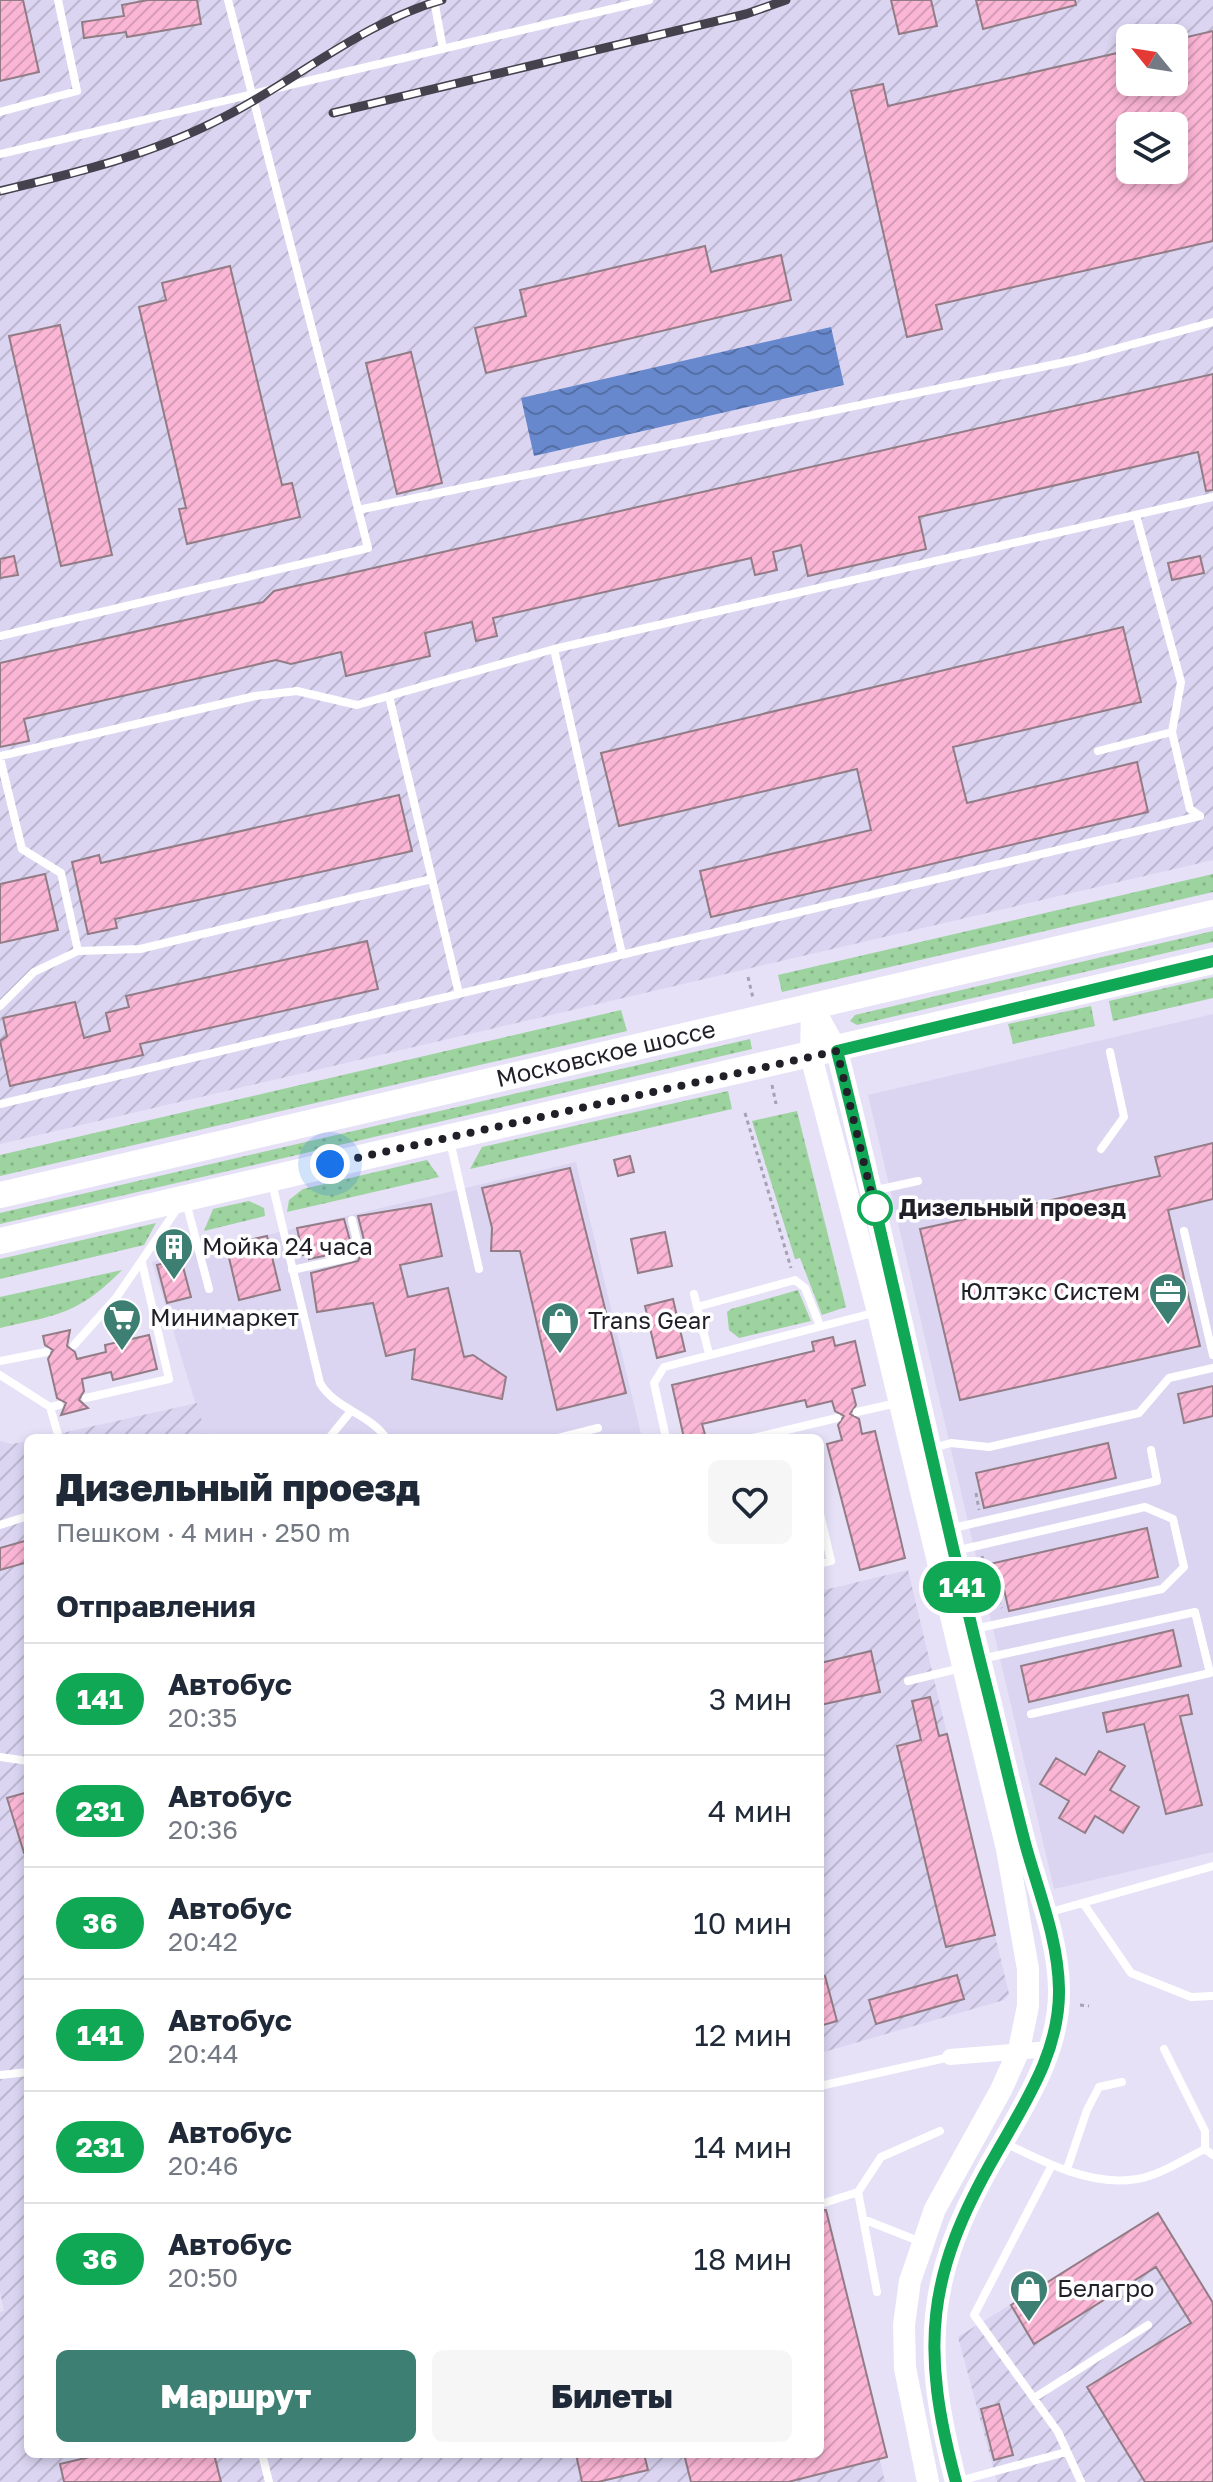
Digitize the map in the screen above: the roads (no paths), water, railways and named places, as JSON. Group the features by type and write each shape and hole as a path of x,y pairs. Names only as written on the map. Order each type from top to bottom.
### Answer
{"main road":[{"name":"Московское шоссе","path":"0,1195 1213,913"},
{"name":"Московское шоссе","path":"0,1241 824,1054 1213,961"}],"street":[{"path":"812,1006 898,1403 971,1663 1047,1914 1059,1992 1050,2049 1035,2086 952,2243 933,2319 937,2398 957,2482"},
{"path":"824,1054 871,1191 973,1629 971,1663 1027,1959 1028,2002 1019,2050 997,2098 946,2186 921,2243 910,2281 903,2346 910,2406 928,2482"},
{"path":"950,2057 1050,2049"}],"lane":[{"path":"0,112 77,91 58,0"},
{"path":"0,636 368,548 250,96 228,0"},
{"path":"434,0 443,49"},
{"path":"0,154 644,1"},
{"path":"358,510 1075,360 1213,322"},
{"path":"78,951 61,873 22,849 0,757 255,696 297,691 357,705 554,649 1213,497"},
{"path":"0,1104 1200,816 1190,809 1172,732 1181,682 1136,515"},
{"path":"554,649 622,954"},
{"path":"389,696 459,994"},
{"path":"1098,751 1172,732"},
{"path":"0,1006 34,972 78,951 140,949 432,879"},
{"path":"1101,1149 1124,1117 1110,1052"},
{"path":"449,1137 479,1269"},
{"path":"271,1178 320,1383 332,1398 381,1434"},
{"path":"871,1191 918,1181"},
{"path":"74,1345 116,1298 185,1197"},
{"path":"185,1197 209,1289"},
{"path":"292,1270 352,1257 358,1245 352,1220"},
{"path":"1184,1231 1213,1355"},
{"path":"86,1398 169,1379 142,1263"},
{"path":"697,1307 795,1280 805,1288 820,1326"},
{"path":"694,1294 709,1354"},
{"path":"665,1434 655,1392 657,1375 675,1363 878,1312"},
{"path":"0,1361 46,1352"},
{"path":"929,1449 951,1443 989,1447 1139,1413 1169,1378 1213,1368"},
{"path":"0,1375 54,1406 58,1434"},
{"path":"857,1412 898,1403"},
{"path":"332,1434 351,1411"},
{"path":"770,1434 837,1418"},
{"path":"799,1427 801,1434"},
{"path":"574,1434 598,1428"},
{"path":"951,1540 1157,1481 1151,1450"},
{"path":"951,1540 980,1545 1145,1507 1173,1519 1184,1567 1162,1589 973,1629"},
{"path":"0,1525 24,1517"},
{"path":"824,1531 831,1561 824,1563"},
{"path":"908,1681 971,1663 1195,1612 1210,1673 1031,1714"},
{"path":"0,1757 24,1760"},
{"path":"1047,1914 1213,1866"},
{"path":"1083,1903 1131,1973 1191,1997 1213,1996"},
{"path":"1003,2142 1052,2165 1134,2180 1209,2152 1205,2131 1164,2049"},
{"path":"824,2085 950,2057"},
{"path":"0,2075 24,2072"},
{"path":"1067,2169 1087,2110 1099,2087 1122,2082"},
{"path":"824,2203 858,2192 881,2157 940,2131"},
{"path":"1052,2165 974,2315 1058,2432 1081,2482"},
{"path":"858,2192 877,2292"},
{"path":"863,2219 921,2243"},
{"path":"1034,2398 1148,2325"},
{"path":"957,2482 1066,2452"},
{"path":"263,2458 269,2482"}],"water":[{"path":"831,327 844,385 534,456 521,398"}],"railway":[{"path":"0,191 116,161 172,141 253,101 385,22 442,0"},
{"path":"333,113 746,14 786,0"}],"place":[{"name":"Дизельный проезд","path":"875,1208"},
{"name":"Мойка 24 часа","path":"174,1281"},
{"name":"Юлтэкс Систем","path":"1168,1326"},
{"name":"Минимаркет","path":"122,1352"},
{"name":"Trans Gear","path":"560,1355"},
{"name":"Белагро","path":"1029,2323"}]}
